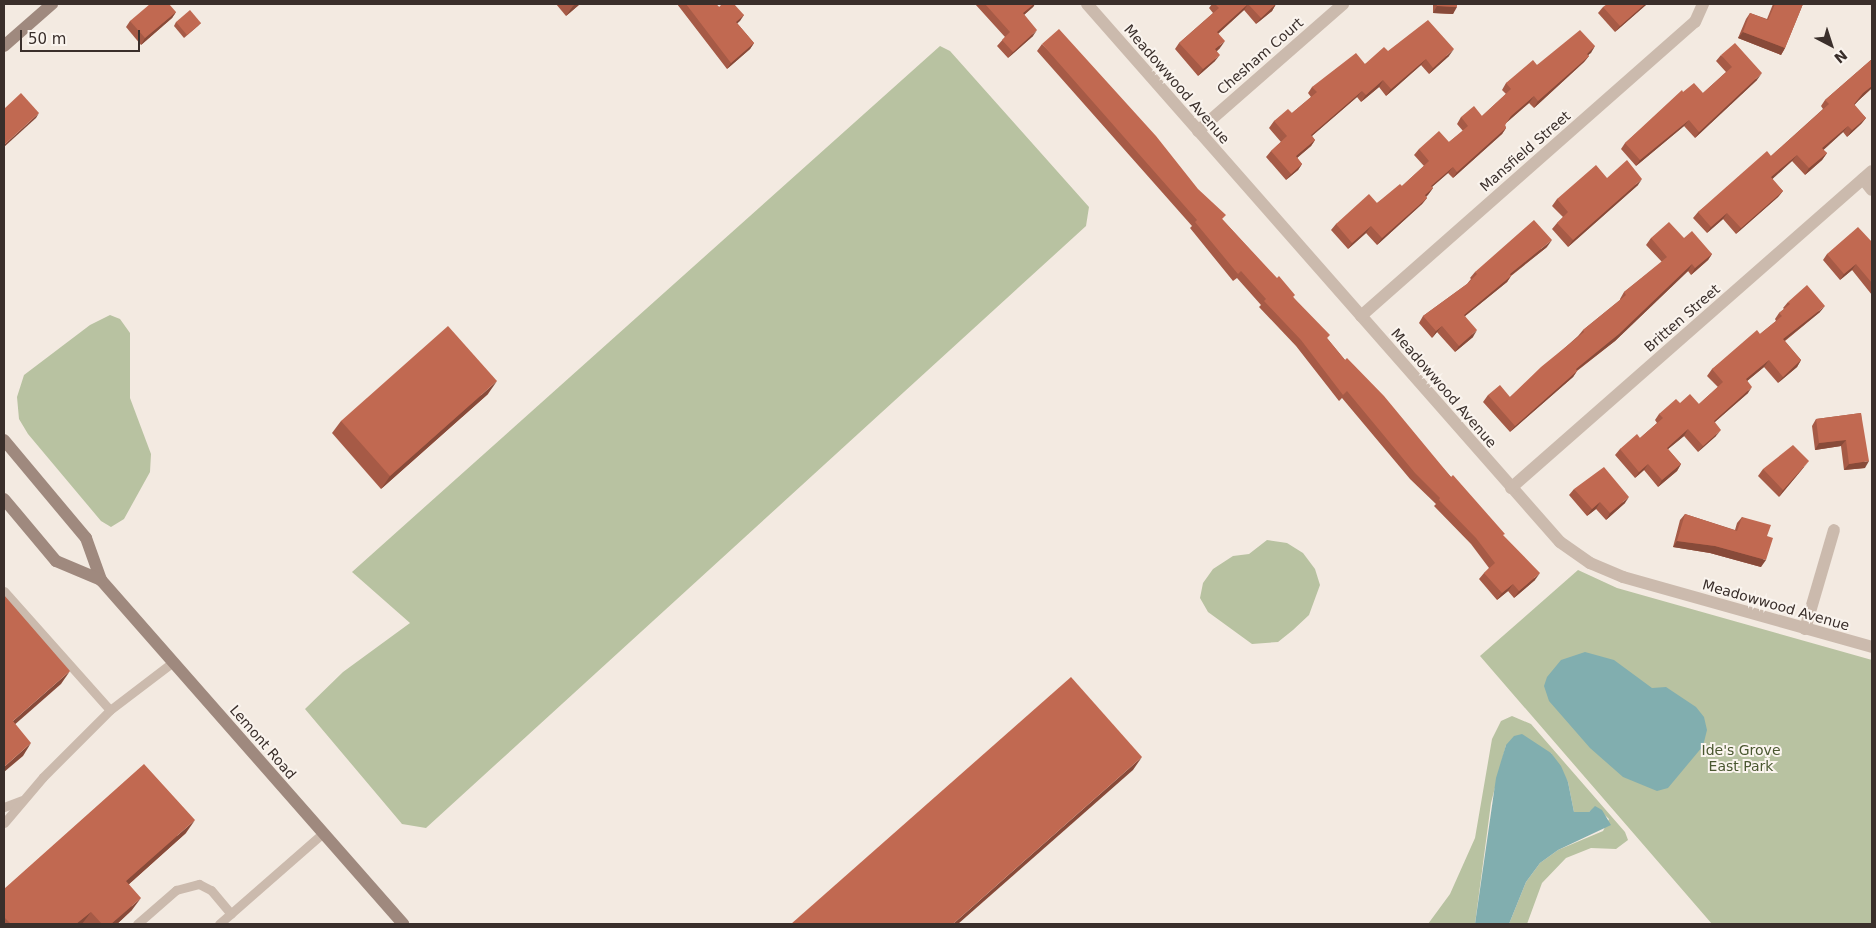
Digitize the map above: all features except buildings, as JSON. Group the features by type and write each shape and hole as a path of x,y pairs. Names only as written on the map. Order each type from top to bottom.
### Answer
{"main road":[{"path":"4,46 52,4"},
{"name":"Lemont Road","path":"4,440 86,538 101,580 403,924"},
{"name":"Lemont Road","path":"4,499 56,561 101,580"}],"street":[{"name":"Meadowwood Avenue","path":"1087,4 1560,542 1602,570 1872,647"},
{"name":"Chesham Court","path":"1198,131 1342,4"},
{"name":"Mansfield Street","path":"1361,316 1695,22 1703,5"},
{"path":"1868,175 1872,190"},
{"name":"Britten Street","path":"1511,488 1868,175"},
{"path":"1805,629 1834,530"}],"lane":[{"path":"4,590 110,710"},
{"path":"4,823 24,799 110,710 173,662"},
{"path":"4,807 24,799"},
{"path":"219,924 323,833"},
{"path":"137,924 176,890 199,884 211,890 231,914"}],"green space":[{"path":"940,46 950,51 1089,207 1086,226 426,828 402,824 305,709 343,672 410,623 352,572"},
{"path":"110,315 120,319 130,333 130,398 151,454 150,472 124,519 111,527 101,521 28,434 19,419 17,397 24,375 90,325"},
{"path":"1267,540 1287,543 1303,553 1315,569 1320,585 1309,615 1293,630 1278,642 1252,644 1208,612 1200,598 1203,583 1213,569 1233,556 1249,554"},
{"name":"Ide's Grove East Park","path":"1578,570 1617,588 1872,660 1872,924 1712,924 1480,656"},
{"path":"1512,716 1531,724 1625,832 1628,840 1616,849 1591,848 1566,858 1542,883 1527,924 1509,924 1526,882 1540,863 1558,850 1603,831 1609,819 1596,807 1589,812 1574,812 1568,782 1551,753 1506,745 1491,803 1475,924 1428,924 1450,894 1475,838 1492,739 1501,721"}],"water":[{"path":"1585,652 1614,660 1652,688 1666,687 1696,707 1704,717 1707,730 1703,746 1668,788 1657,791 1623,777 1590,748 1549,701 1544,686 1547,677 1561,660"},
{"path":"1522,734 1551,753 1561,766 1568,782 1574,812 1589,812 1595,806 1602,810 1611,825 1558,850 1540,863 1526,882 1509,924 1475,924 1496,778 1506,745 1514,736"}]}
